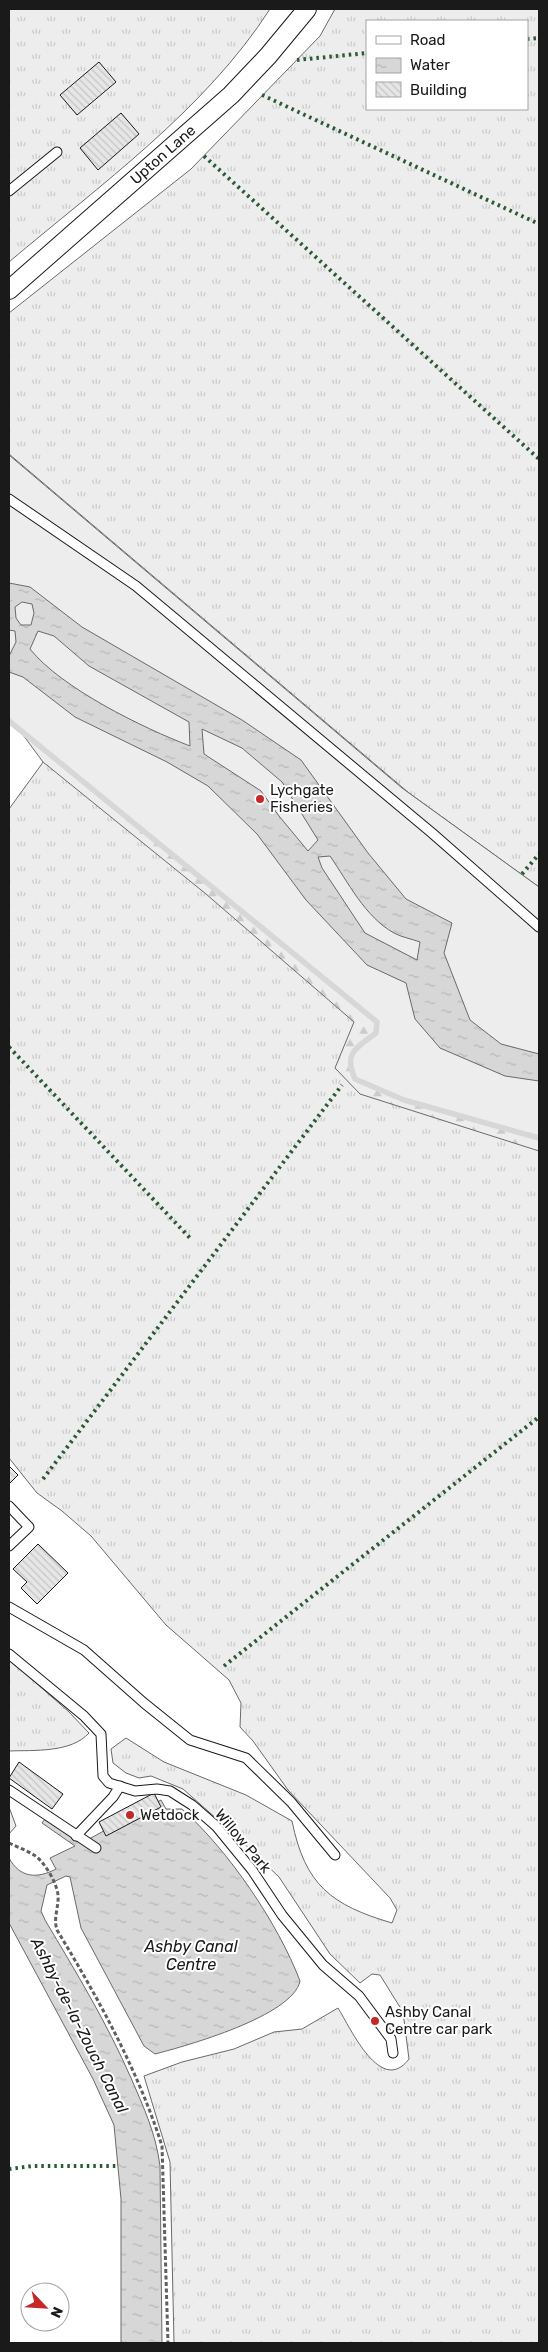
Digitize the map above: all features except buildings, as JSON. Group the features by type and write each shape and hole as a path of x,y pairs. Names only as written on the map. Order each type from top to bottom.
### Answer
{"street":[{"name":"Upton Lane","path":"9,290 231,95 268,56 307,9"}],"lane":[{"path":"9,191 57,152"},
{"path":"9,499 136,586 432,834 539,927"},
{"path":"9,1506 29,1527 9,1546"},
{"path":"9,1607 84,1650 144,1703 190,1740 246,1758 291,1802 335,1855"},
{"path":"9,1654 84,1716 101,1734 103,1776 109,1783 120,1786 113,1797 76,1836"},
{"name":"Willow Park","path":"120,1786 135,1791 157,1789 170,1792 192,1805 216,1826 252,1870 282,1915 323,1965 359,1996 391,2039 393,2053"},
{"path":"9,1790 96,1848"}],"path":[{"path":"9,1843 25,1850 40,1860 56,1887 58,1895 54,1923 133,2070 162,2146 168,2343"}],"green space":[{"path":"9,9 270,9 244,46 183,113 114,175 9,262"},
{"path":"335,9 539,9 539,887 409,793 9,454 9,313 191,169 320,36"},
{"name":"Lychgate Fisheries","path":"9,455 402,788 539,887 539,1138 404,1100 355,1079 350,1063 351,1057 357,1047 376,1033 376,1022 9,721"},
{"path":"9,716 539,1081 539,1151 360,1094 335,1068 354,1022 206,894 43,762"},
{"path":"49,754 539,1138 539,2343 174,2343 170,2162 144,2076 182,2062 234,2049 274,2032 302,2029 338,2008 359,2043 378,2065 388,2070 398,2068 409,2059 403,2012 380,1975 372,1974 360,1983 330,1954 279,1877 183,1789 151,1776 139,1778 126,1773 113,1763 111,1749 126,1738 164,1762 246,1795 292,1821 305,1861 313,1877 324,1889 337,1900 352,1908 392,1923 397,1910 390,1898 288,1790 253,1741 240,1727 241,1703 229,1680 166,1625 91,1536 37,1493 9,1458 9,809"},
{"path":"9,1659 69,1712 89,1733 72,1744 62,1747 9,1751"},
{"path":"9,1807 16,1826 9,1834"}],"water":[{"path":"9,583 30,587 82,627 242,720 301,760 368,853 406,899 452,923 444,953 470,1020 501,1044 539,1054 539,1081 505,1076 440,1048 415,1019 406,983 367,965 306,900 257,834 208,786 167,762 75,717 23,677 9,672 9,656 16,642 15,631 9,630","holes":["22,602 32,604 34,613 31,625 21,625 16,618 15,607","38,631 54,636 89,666 189,722 190,746 127,718 82,692 44,664 30,649","202,729 242,748 282,782 318,840 308,851 261,791 204,754","330,856 374,918 397,934 420,942 417,960 365,933 322,868 318,857"]},
{"name":"Ashby Canal Centre","path":"161,1800 166,1809 182,1809 217,1845 234,1866 279,1935 300,1981 293,1994 279,2006 259,2017 213,2037 155,2054 144,2046 81,1928 70,1877 66,1876 47,1885 41,1911 91,1998 122,2058 149,2121 156,2143 160,2166 162,2343 121,2343 121,2199 114,2125 93,2079 9,1923 9,1858 18,1870 24,1873 36,1875 49,1872 56,1869 50,1858 75,1846 42,1823 48,1815 89,1839"}],"waterway":[{"path":"9,721 377,1022 376,1033 358,1047 351,1057 355,1079 404,1100 539,1138"}],"hedge":[{"path":"528,39 539,38"},
{"path":"297,60 366,53"},
{"path":"262,95 539,224"},
{"path":"204,156 539,459"},
{"path":"522,874 539,854"},
{"path":"9,1047 190,1238"},
{"path":"43,1479 342,1085"},
{"path":"224,1666 539,1417"},
{"path":"9,2169 33,2166 119,2166"}],"place":[{"name":"Lychgate Fisheries","path":"260,799"},
{"name":"Wetdock","path":"130,1815"},
{"name":"Ashby Canal Centre car park","path":"375,2021"}],"water label":[{"name":"Ashby-de-la-Zouch Canal","path":"80,2025"}]}
